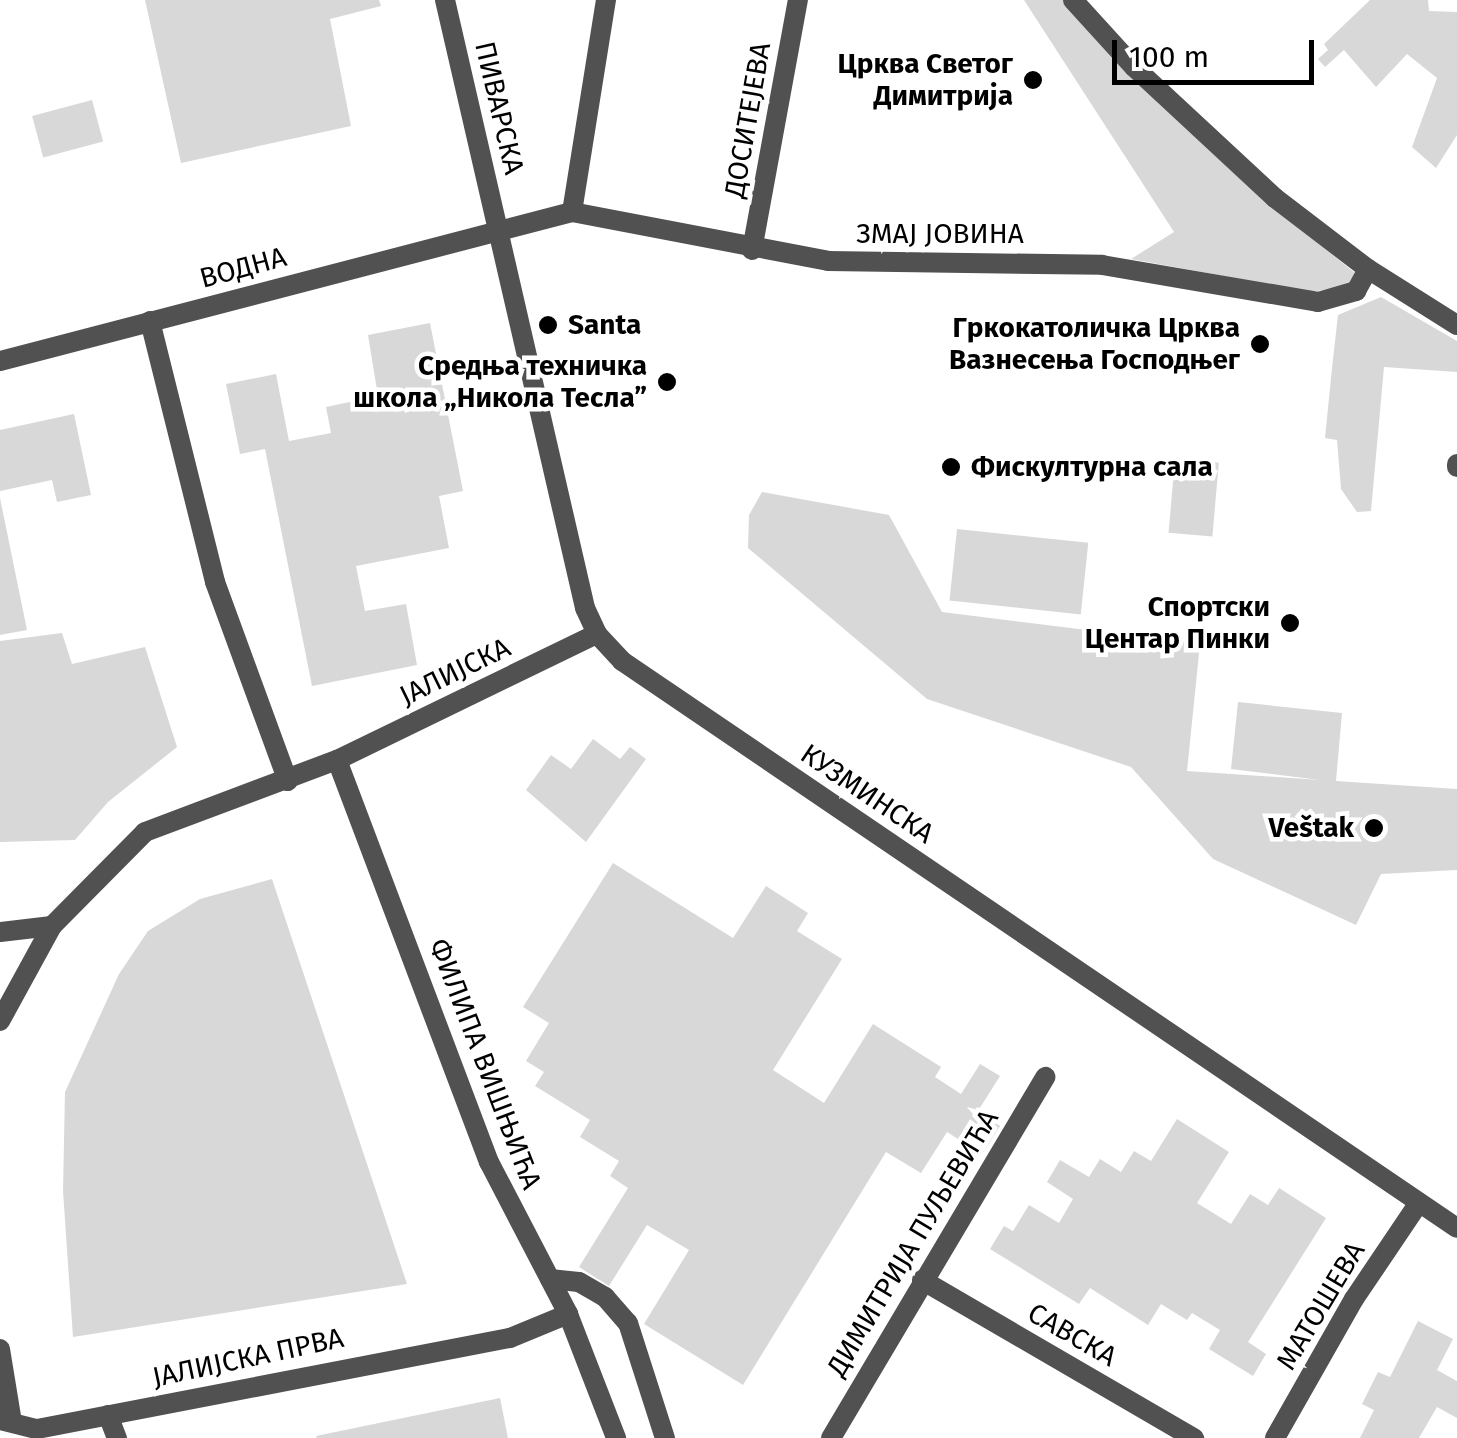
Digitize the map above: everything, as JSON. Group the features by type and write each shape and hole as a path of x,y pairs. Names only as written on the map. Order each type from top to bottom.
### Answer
{"street":[{"name":"ПИВАРСКА","path":"445,0 499,229"},
{"path":"572,212 606,0"},
{"name":"ДОСИТЕЈЕВА","path":"752,250 798,0"},
{"path":"1072,0 1274,198 1368,269 1457,325"},
{"name":"ЗМАЈ ЈОВИНА","path":"499,229 572,212 752,250 828,261 990,259 1136,268 1318,302 1356,291 1368,269"},
{"name":"ВОДНА","path":"0,361 499,229"},
{"name":"КУЗМИНСКА","path":"499,229 585,608 597,634 622,661 1457,1228"},
{"path":"150,321 214,582 288,781"},
{"name":"ЈАЛИЈСКА","path":"337,760 597,634"},
{"path":"0,1021 52,926 146,832 337,760"},
{"name":"ФИЛИПА ВИШЊИЋА","path":"337,760 488,1162 568,1314 616,1438"},
{"path":"0,932 52,926"},
{"name":"ДИМИТРИЈА ПУЉЕВИЋА","path":"831,1438 1046,1077"},
{"name":"МАТОШЕВА","path":"1275,1438 1418,1204"},
{"path":"550,1278 579,1282 604,1297 628,1324 665,1438"},
{"name":"САВСКА","path":"922,1280 1194,1438"},
{"name":"ЈАЛИЈСКА ПРВА","path":"0,1349 6,1421 37,1429 510,1338 568,1314"},
{"path":"108,1415 118,1438"}],"shaded area":[{"path":"145,0 379,0 381,6 330,19 351,126 181,163"},
{"path":"1024,0 1064,0 1271,205 1355,273 1347,286 1311,292 1131,259 1174,232"},
{"path":"1370,0 1428,0 1429,11 1457,12 1457,135 1436,168 1412,147 1437,78 1407,54 1376,87 1344,50 1325,67 1318,59 1328,50 1324,44"},
{"path":"92,100 103,142 43,158 32,116"},
{"path":"1381,297 1457,341 1457,372 1384,367 1371,511 1357,512 1341,489 1337,440 1325,438 1332,368 1338,315"},
{"path":"430,323 463,491 439,496 449,548 356,566 365,611 406,604 417,665 312,686 265,449 240,454 226,384 276,374 289,441 331,433 326,407 378,396 368,335"},
{"path":"74,414 91,495 57,502 52,480 0,491 0,430"},
{"path":"1175,459 1219,463 1212,537 1169,533"},
{"path":"762,492 889,515 942,612 1200,644 1187,771 1320,780 1231,769 1238,702 1342,713 1336,781 1457,789 1457,870 1381,874 1356,925 1213,859 1131,767 927,699 748,548 749,515"},
{"path":"0,498 27,630 0,635"},
{"path":"957,529 1088,543 1081,614 949,601"},
{"path":"62,633 72,664 145,647 177,747 108,802 75,840 0,842 0,641"},
{"path":"593,739 620,759 630,747 646,759 586,842 526,790 551,755 571,769"},
{"path":"613,863 733,938 766,886 808,913 797,931 842,959 773,1070 824,1103 873,1024 941,1067 935,1077 961,1094 980,1064 1000,1076 978,1111 1000,1126 982,1154 947,1132 921,1173 886,1152 743,1385 644,1324 689,1250 647,1225 609,1286 579,1267 628,1188 610,1176 619,1161 580,1137 590,1120 535,1086 544,1072 526,1061 549,1023 523,1007"},
{"path":"272,879 407,1284 73,1337 63,1191 65,1092 119,974 148,931 200,899"},
{"path":"1177,1119 1229,1152 1197,1203 1231,1224 1250,1194 1268,1205 1279,1188 1326,1218 1248,1342 1266,1354 1253,1376 1209,1349 1220,1330 1192,1313 1187,1320 1161,1304 1148,1325 1090,1288 1079,1304 990,1249 1004,1226 1013,1231 1029,1205 1059,1223 1073,1199 1047,1182 1060,1160 1089,1177 1100,1159 1121,1172 1134,1151 1151,1161"},
{"path":"1418,1321 1453,1339 1437,1370 1457,1381 1457,1418 1437,1407 1419,1438 1360,1438 1374,1410 1362,1404 1378,1372 1390,1377"},
{"path":"500,1398 508,1438 316,1436"}],"place":[{"name":"Црква Светог Димитрија","path":"1033,80"},
{"name":"Santa","path":"548,325"},
{"name":"Гркокатоличка Црква Вазнесења Господњег","path":"1260,344"},
{"name":"Средња техничка школа „Никола Тесла”","path":"667,382"},
{"name":"Фискултурна сала","path":"951,467"},
{"name":"Спортски Центар Пинки","path":"1290,623"},
{"name":"Veštak","path":"1374,828"}]}
